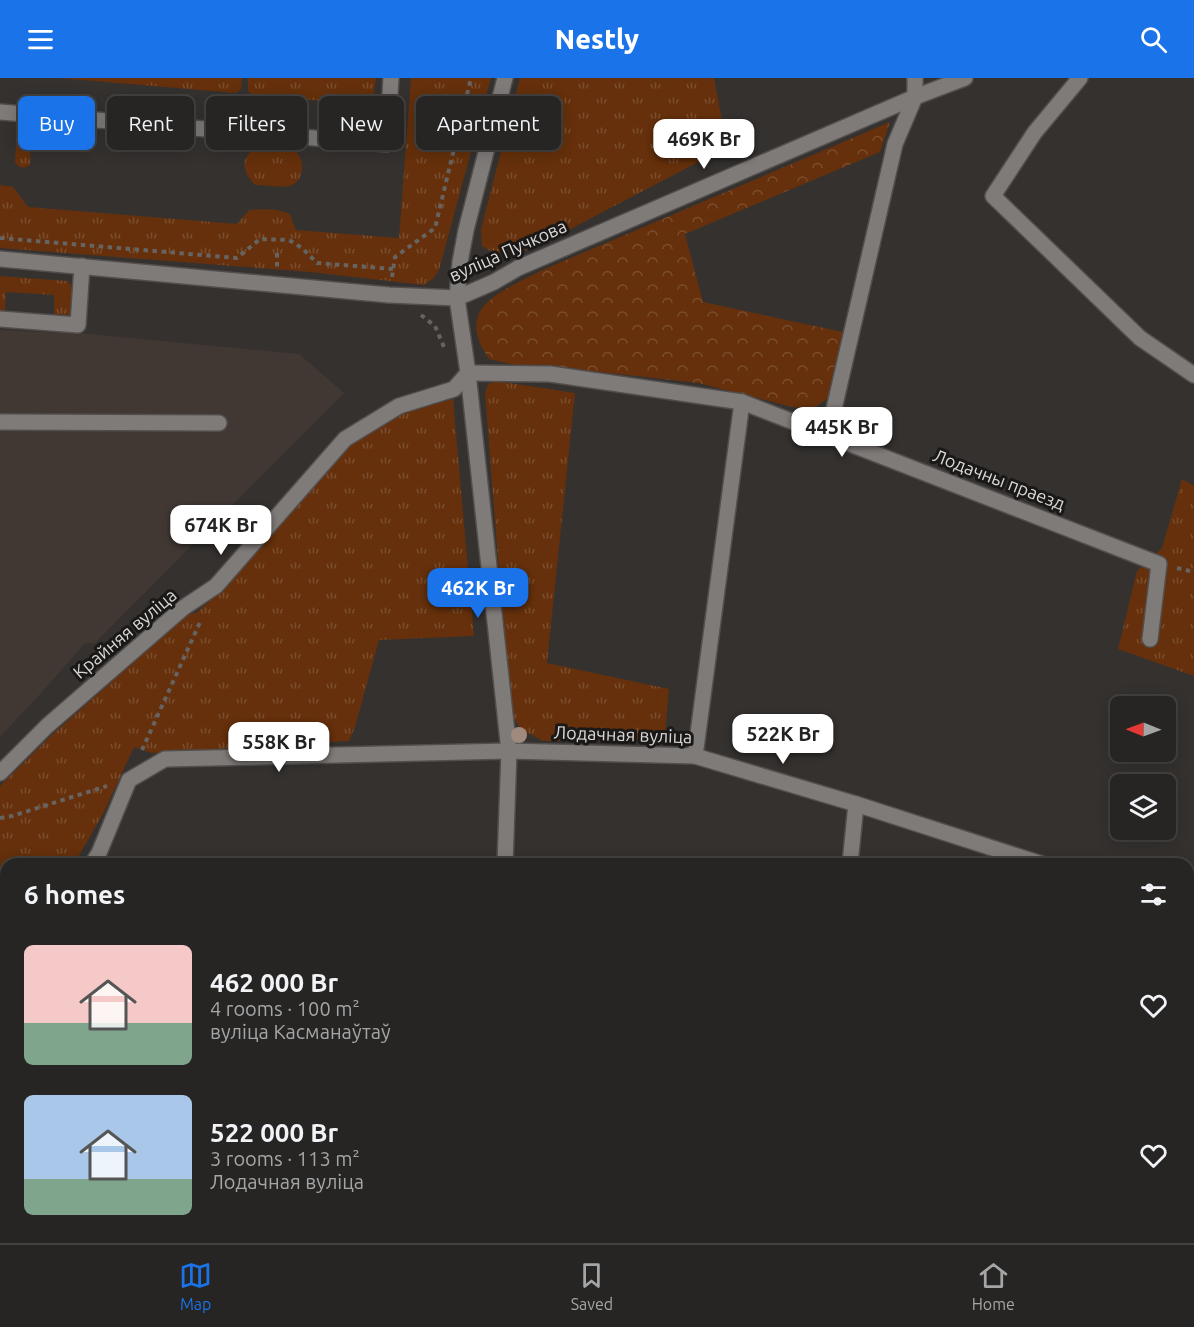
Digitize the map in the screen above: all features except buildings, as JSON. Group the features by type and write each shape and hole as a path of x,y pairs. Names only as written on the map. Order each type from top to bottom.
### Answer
{"street":[{"path":"0,112 387,144 391,78"},
{"path":"504,858 509,751 468,374 457,298 466,230 505,78"},
{"path":"828,435 896,144 915,97 915,78"},
{"name":"вуліца Пучкова","path":"0,260 392,295 457,298 494,282 518,268 915,97 965,78"},
{"path":"1080,78 1035,132 993,196 1140,338 1194,375"},
{"path":"0,319 78,325 82,267"},
{"name":"Лодачны праезд","path":"468,374 550,374 742,402 828,435 1159,564 1149,639"},
{"name":"Крайняя вуліца","path":"0,773 47,726 183,608 216,586 345,439 399,406 454,389 468,374"},
{"path":"695,756 742,402"},
{"path":"0,422 219,423"},
{"name":"Лодачная вуліца","path":"129,780 165,759 509,751 695,756 856,804 1023,858"},
{"path":"96,858 129,780"},
{"path":"851,858 856,804"}],"path":[{"path":"392,295 395,257 435,228 471,78"},
{"path":"0,237 237,258 260,239 289,240 302,248 317,263 393,269"},
{"path":"418,313 435,326 447,355"},
{"path":"0,818 129,780 201,619"}],"shaded area":[{"path":"0,330 89,334 299,354 344,393 95,643 85,643 0,737"}],"green space":[{"path":"59,78 242,78 241,89 236,93"},
{"path":"248,78 376,78 373,96 319,96 319,101 307,100 307,96 252,95 248,91"},
{"path":"411,78 491,78 486,96 416,96 416,150 472,150 439,270 434,278 424,285 310,272 0,248 0,185 13,187 28,207 237,224 249,210 270,209 290,214 296,230 399,238"},
{"path":"520,78 714,78 727,147 538,246 513,253 494,253 482,246 481,229 501,150 561,150 561,96 515,96"},
{"path":"890,122 880,152 685,234 703,302 843,332 827,399 812,409 792,407 698,383 538,365 514,365 489,359 479,341 476,326 479,314 486,303 497,294 540,271"},
{"path":"17,128 18,150 30,150 30,165 24,168 15,162"},
{"path":"252,150 294,150 299,156 302,168 299,180 285,187 255,185 245,169 244,164"},
{"path":"0,276 68,281 73,297 71,315 54,314 54,295 6,292 5,311 0,310"},
{"path":"496,381 575,393 547,663 669,689 665,735 640,739 543,741 522,730 513,717 485,393 488,384"},
{"path":"453,399 474,636 379,640 349,741 152,753 134,747 104,812 77,858 0,858 0,786 53,734 188,614 196,613 226,587 351,442 407,412"},
{"path":"1182,479 1194,486 1194,676 1118,649 1137,571 1162,548"}]}
